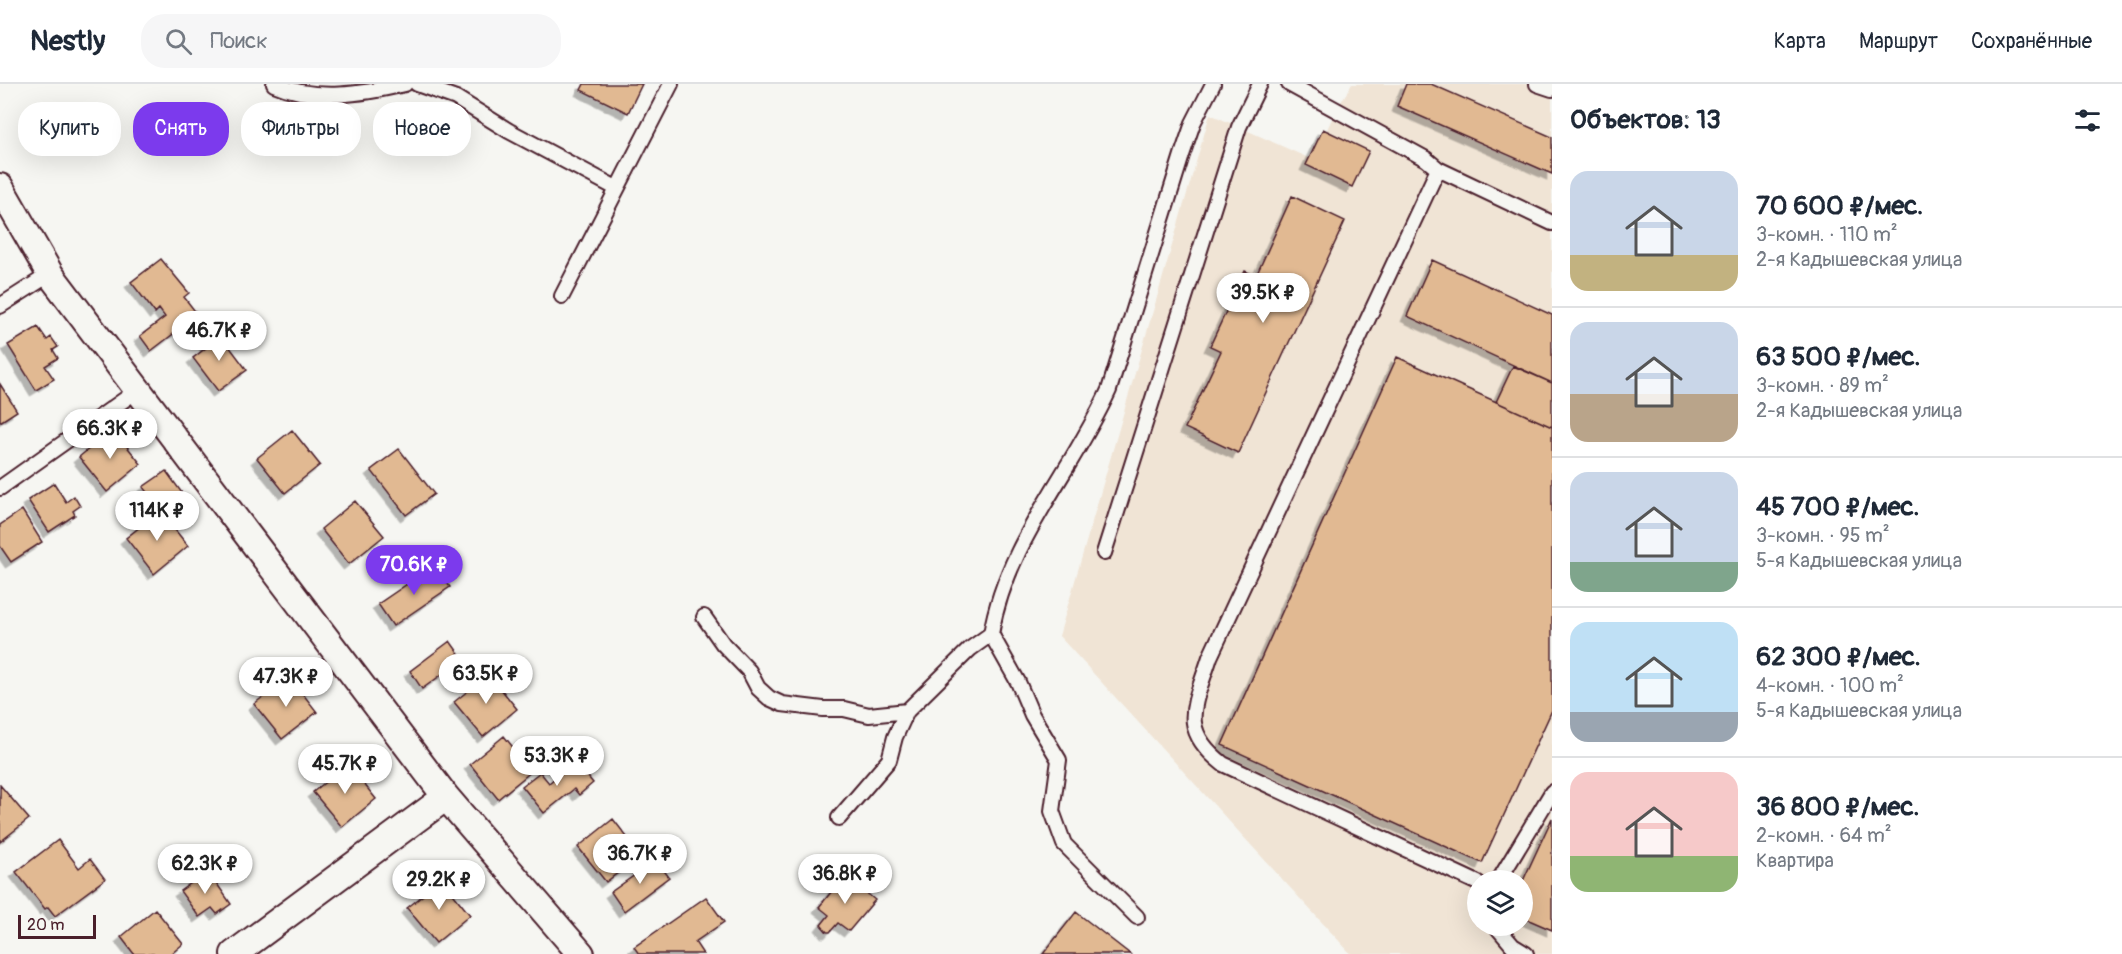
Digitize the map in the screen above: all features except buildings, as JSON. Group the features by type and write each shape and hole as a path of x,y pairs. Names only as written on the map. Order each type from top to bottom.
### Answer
{"street":[{"path":"0,187 50,274 446,797 581,954"},
{"path":"234,954 446,797"}],"lane":[{"path":"274,84 289,90 330,95 374,92 405,84"},
{"path":"417,84 456,98 508,131 616,188"},
{"path":"562,296 671,84"},
{"path":"1137,917 1064,844 1052,811 1059,760 1032,715 1018,682 991,634 994,613 1025,539 1096,419 1109,390 1182,155 1193,123 1214,84"},
{"path":"1104,553 1239,127 1260,84"},
{"path":"1289,84 1426,159 1438,169 1552,223"},
{"path":"1537,84 1552,89"},
{"path":"1438,169 1210,657 1193,713 1193,729 1205,750 1223,764 1467,878"},
{"path":"0,306 50,274"},
{"path":"0,488 138,390"},
{"path":"704,617 723,644 749,671 758,688 769,698 782,704 823,710 844,709 869,715 907,711"},
{"path":"839,818 889,760 895,737 907,711 936,686 970,649 991,634"},
{"path":"1506,870 1552,792"},
{"path":"1504,936 1513,946 1527,954"}],"shaded area":[{"path":"1352,84 1552,84 1552,954 1351,954 1059,636 1210,114 1313,160 1336,110"}]}
